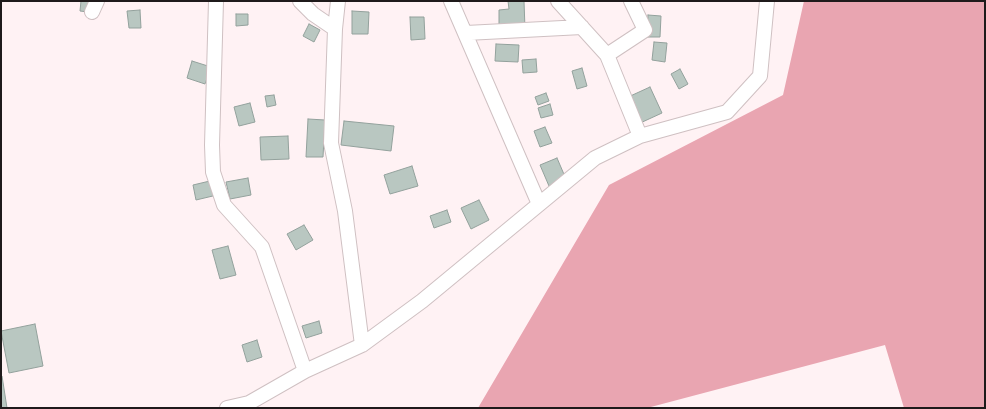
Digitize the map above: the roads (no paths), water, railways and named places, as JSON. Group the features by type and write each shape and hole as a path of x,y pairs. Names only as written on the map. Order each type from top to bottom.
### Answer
{"street":[{"path":"300,1 313,14 335,29"},
{"path":"338,1 335,29 331,143 346,211 362,345"},
{"path":"451,1 539,204"},
{"path":"558,1 607,54 640,136"},
{"path":"607,54 645,30 631,1"},
{"path":"227,408 250,404 305,371 362,345 422,302 595,158 640,136 727,112 760,76 767,1"},
{"path":"216,2 212,145 213,172 224,205 262,247 305,371"},
{"path":"466,33 582,27"}]}
